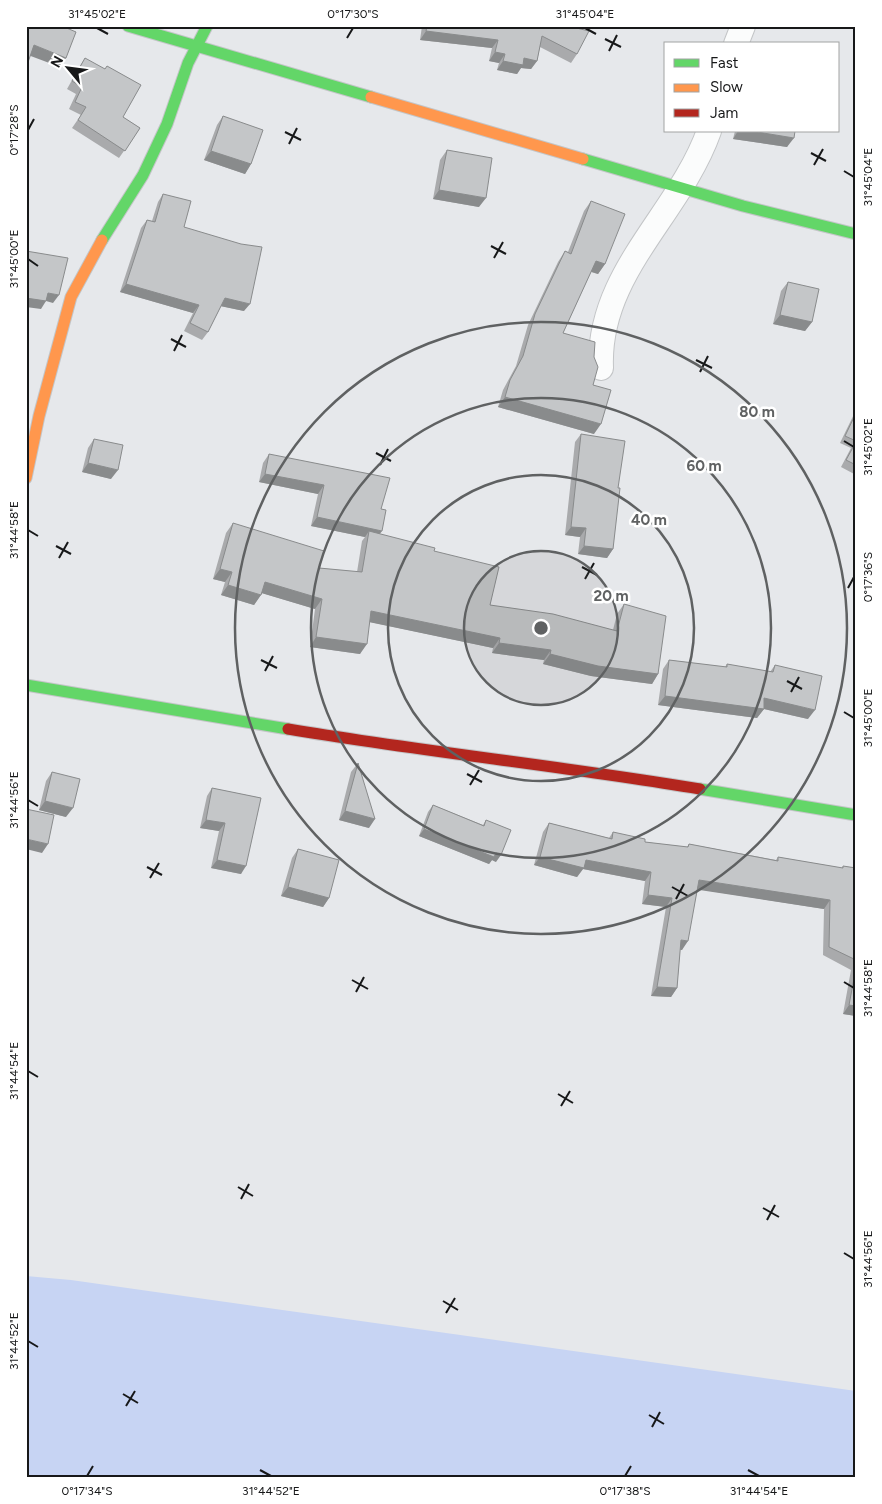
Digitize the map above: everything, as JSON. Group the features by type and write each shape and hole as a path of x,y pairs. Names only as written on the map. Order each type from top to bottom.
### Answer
{"street":[{"path":"128,26 681,188 856,234"},
{"path":"26,478 39,416 71,297 109,227 147,167 167,124 188,63 207,26"},
{"path":"737,42 743,26"},
{"path":"601,368 600,344 608,313 623,275 681,188 709,132"},
{"path":"26,685 395,747 624,776 856,815"}],"shaded area":[{"path":"26,1276 71,1280 856,1391 856,1478 26,1478"}],"building":[{"path":"26,26 62,26 76,32 66,58 34,45 26,68"},
{"path":"427,26 568,26 589,31 577,54 542,36 537,61 524,58 523,65 503,61 505,54 495,52 498,40 426,31"},
{"path":"85,58 105,69 107,66 141,85 123,117 140,128 125,151 78,120 86,107 75,102 82,87 72,81"},
{"path":"223,116 263,130 251,164 211,151"},
{"path":"757,132 795,132 794,138"},
{"path":"447,150 492,158 486,198 439,190"},
{"path":"163,194 191,201 184,227 241,244 262,247 250,304 225,298 208,332 190,323 199,305 126,284 147,220 155,222"},
{"path":"591,201 625,214 605,264 596,261 563,333 595,342 594,357 598,367 593,385 611,390 601,424 505,397 510,380 523,356 535,314 565,251 571,254"},
{"path":"26,251 68,258 59,295 48,293 46,301 26,298"},
{"path":"788,282 819,289 812,322 780,315"},
{"path":"856,413 856,441 845,436"},
{"path":"581,434 625,441 618,488 620,488 613,549 584,546 586,528 571,527"},
{"path":"94,439 123,445 118,470 88,463"},
{"path":"856,442 856,465 846,460"},
{"path":"269,454 390,478 381,509 386,510 382,531 317,517 324,485 265,474"},
{"path":"233,523 324,551 319,568 362,572 369,531 435,548 434,551 499,567 490,605 553,614 617,631 624,604 666,616 658,674 598,666 550,654 551,650 499,643 500,638 371,611 367,644 316,637 322,599 265,582 261,595 228,585 232,572 220,569"},
{"path":"669,660 727,667 727,664 773,672 775,665 822,676 815,710 764,698 764,709 665,696"},
{"path":"358,763 375,819 345,811"},
{"path":"52,772 80,779 73,808 45,801"},
{"path":"212,788 261,798 246,866 217,860 225,823 206,820"},
{"path":"433,805 484,826 486,820 511,830 501,855 496,853 494,857 424,829"},
{"path":"26,809 54,815 48,844 26,839"},
{"path":"549,823 612,839 613,832 645,839 645,842 688,847 689,844 778,861 778,857 843,868 843,866 856,868 856,960 829,947 830,900 699,880 688,941 681,940 677,988 657,987 672,898 648,895 651,872 586,860 584,868 540,857"},
{"path":"298,849 339,860 329,898 288,887"},
{"path":"856,968 856,1006 849,1005"}],"traffic: fast":[{"path":"128,26 371,97"},
{"path":"102,240 143,175 167,124 188,63 207,26"},
{"path":"583,159 743,206 856,234"},
{"path":"26,685 288,729"},
{"path":"700,789 856,815"}],"traffic: slow":[{"path":"371,97 583,159"},
{"path":"26,478 39,416 71,297 102,240"}],"traffic: jam":[{"path":"288,729 700,789"}]}
